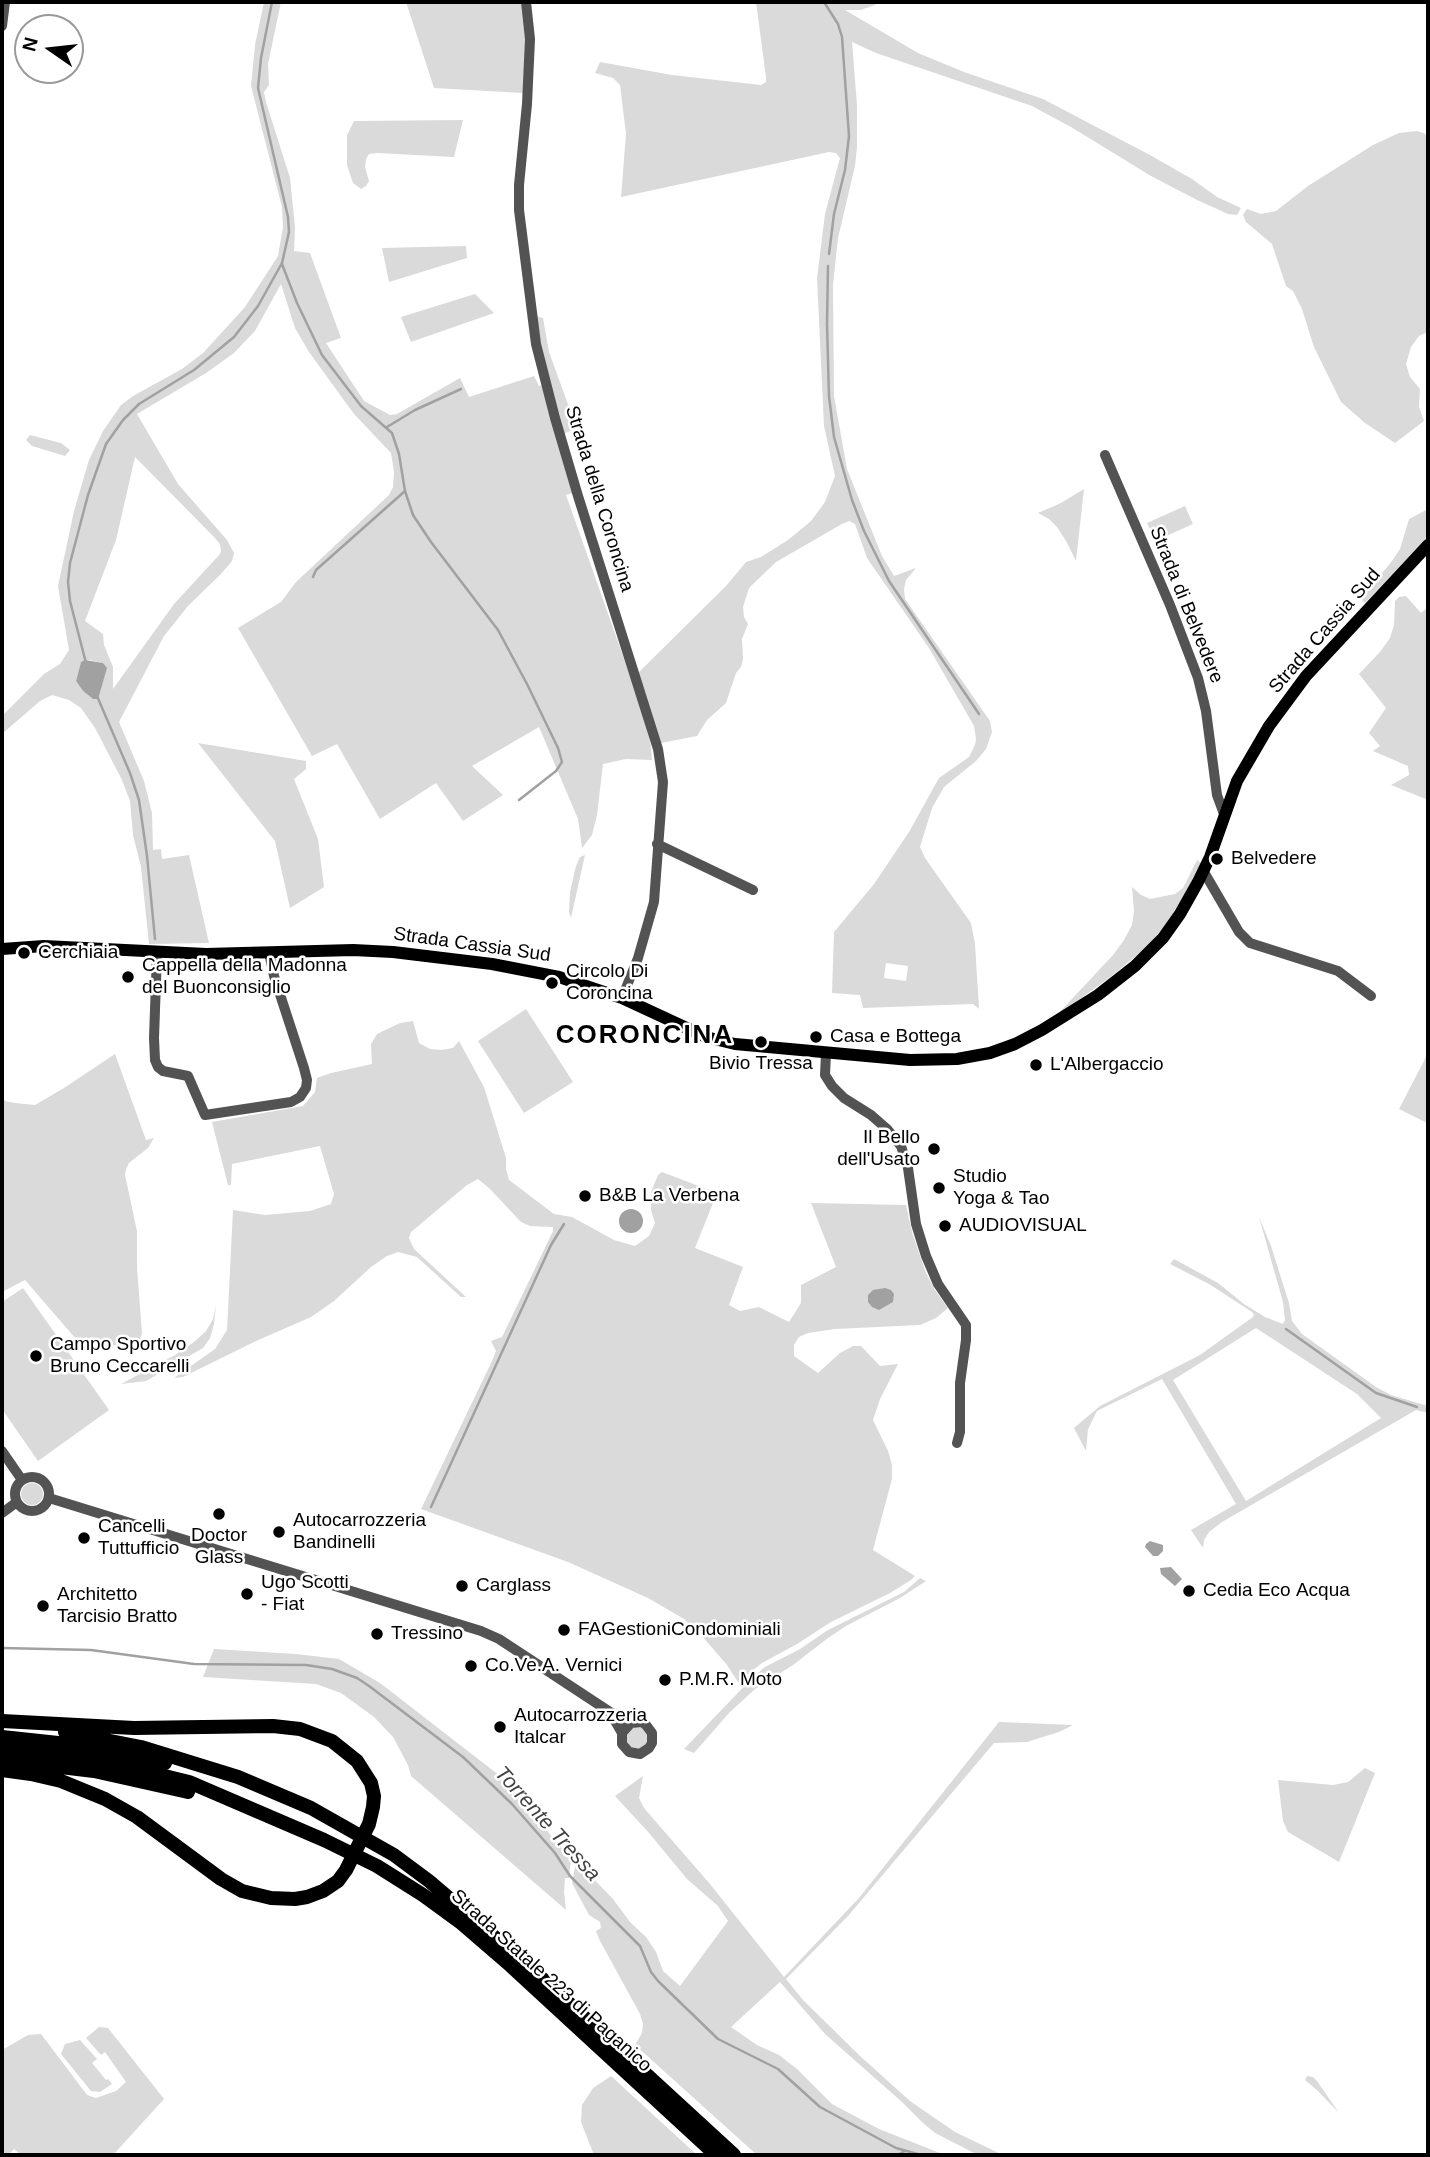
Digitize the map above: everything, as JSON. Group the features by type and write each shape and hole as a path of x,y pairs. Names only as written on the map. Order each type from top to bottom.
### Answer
{"highway":[{"path":"2,1770 61,1781 105,1798 137,1817 220,1879 252,1895 279,1899 307,1897 331,1886 341,1877 369,1824 374,1796 363,1768 340,1745 308,1732 273,1726 155,1728 3,1721"},
{"path":"3,1721 141,1747 255,1784 311,1808 379,1845 409,1865 449,1899"},
{"path":"2,1737 52,1741 111,1751 180,1767 239,1787 313,1819 389,1860 449,1899"},
{"path":"2,1751 72,1756 161,1774 202,1787 234,1802"},
{"path":"2,1760 94,1771 234,1802"},
{"name":"Strada Statale 223 di Paganico","path":"234,1802 354,1854 407,1884 442,1908 511,1966 716,2155"},
{"name":"Strada Statale 223 di Paganico","path":"449,1899 525,1963 734,2155"}],"main road":[{"name":"Strada Cassia Sud","path":"2,948 44,946 206,954 361,950 492,964 559,977 622,998 710,1039 743,1045 910,1060 957,1059 990,1053 1022,1040 1098,995 1153,949 1176,921 1203,872 1247,761 1312,670 1428,545"}],"street":[{"path":"2,26 5,2"},
{"name":"Strada della Coroncina","path":"526,2 530,39 519,210 536,344 578,496 658,750 663,782 654,902 638,958 622,998"},
{"name":"Strada di Belvedere","path":"1105,456 1170,605 1198,678 1206,711 1217,795 1224,814"},
{"path":"657,844 753,890"},
{"path":"1203,872 1240,932 1250,943 1338,971 1371,996"},
{"path":"157,953 155,1060 161,1070 188,1076 205,1115 292,1102 300,1097 306,1088 304,1068 269,953"},
{"path":"826,1053 825,1074 832,1086 844,1098 872,1115 901,1146 908,1168 916,1224 926,1256 943,1292 965,1322 966,1340 960,1383 960,1432 957,1443"},
{"path":"2,1451 22,1480"},
{"path":"22,1480 42,1480 47,1487 49,1498 44,1506 35,1511 24,1510 17,1502 15,1493 22,1480"},
{"path":"49,1498 487,1633 610,1712 631,1723 642,1722 650,1728 653,1738 649,1748 640,1754 629,1752 622,1744 622,1733 610,1712"},
{"path":"2,1513 17,1502"},
{"path":"622,1733 631,1723"}],"shaded area":[{"path":"264,2 281,2 268,64 269,85 264,92 290,178 295,227 294,251 310,253 341,338 326,343 364,401 390,415 397,414 460,378 469,397 534,376 539,386 543,385 573,493 566,495 641,707 652,760 626,759 603,764 592,835 582,848 578,819 539,727 472,766 503,795 463,821 436,783 380,819 337,744 312,756 238,628 281,602 296,582 389,495 393,487 394,472 391,453 354,414 309,352 295,328 281,284 255,331 234,353 137,414 178,484 227,540 234,553 232,561 188,606 164,636 119,722 144,781 152,813 153,850 161,849 162,859 189,855 209,943 149,944 141,867 133,835 130,801 95,728 81,708 69,700 52,695 40,701 2,734 2,716 44,674 60,664 69,650 58,586 74,511 89,460 103,431 121,405 182,369 203,353 245,307 278,256 283,227 282,207 251,86 255,45","holes":["135,457 214,537 221,550 174,604 113,689 113,667 104,645 103,634 85,621 116,540","89,660 103,663 93,699 76,681 81,662"]},
{"path":"406,2 522,2 526,39 523,93 434,88"},
{"path":"756,2 877,2 861,10 845,10 918,53 1043,99 1150,155 1217,197 1241,208 1237,215 1228,214 1197,200 1032,106 876,53 852,42 857,147 838,238 833,285 834,396 847,469 882,556 894,576 916,568 906,580 905,599 990,721 992,732 986,749 976,761 944,787 932,808 920,847 971,923 979,1009 973,1004 863,1008 860,995 832,993 834,932 874,884 909,832 939,778 969,757 976,739 974,726 929,648 867,558 855,524 849,521 842,524 776,562 749,588 743,607 748,624 742,639 741,667 736,673 726,703 707,720 697,736 661,743 638,673 726,586 746,562 761,557 788,540 811,521 825,502 835,476 824,426 817,278 825,214 840,158 836,153 829,152 621,197 626,134 620,85 613,78 595,73 600,62 672,75 761,85 766,82","holes":["886,963 908,966 906,981 884,978"]},
{"path":"463,120 454,157 369,154 365,167 369,181 361,189 353,183 347,165 347,135 354,121"},
{"path":"1417,131 1428,138 1428,332 1419,336 1411,347 1406,364 1410,377 1420,389 1419,407 1424,421 1395,443 1365,423 1341,402 1314,347 1302,309 1293,291 1286,286 1272,244 1246,222 1243,215 1247,209 1261,214 1276,211 1308,186 1373,145 1399,133"},
{"path":"466,246 467,258 389,282 382,248"},
{"path":"475,294 494,313 411,342 401,317"},
{"path":"535,316 543,318 549,352 573,418 579,426 564,434 546,368"},
{"path":"30,435 61,443 70,450 65,456 32,446 26,440"},
{"path":"1084,489 1076,561 1057,527 1038,513"},
{"path":"1185,506 1193,524 1155,541 1147,523"},
{"path":"1428,509 1428,537 1365,603 1361,599 1400,549 1409,519"},
{"path":"1406,596 1421,613 1427,608 1428,602 1428,800 1391,785 1409,775 1408,766 1373,751 1380,746 1369,733 1386,708 1359,674 1390,638 1394,625 1395,601"},
{"path":"85,660 103,663 107,668 98,699 93,699 83,691 76,681 81,662"},
{"path":"198,743 306,761 306,769 294,779 318,839 324,887 290,908 275,841"},
{"path":"585,855 571,918 570,892 576,866 580,857"},
{"path":"1197,860 1201,863 1186,893 1148,946 1056,1016 1124,940 1132,925 1132,887 1150,899 1175,894 1183,888"},
{"path":"526,1009 573,1082 524,1113 478,1041"},
{"path":"413,1021 419,1043 430,1049 453,1048 459,1041 484,1087 506,1158 509,1180 554,1214 572,1217 614,1240 635,1246 649,1236 655,1223 651,1210 651,1192 662,1172 717,1193 695,1248 743,1267 729,1305 740,1311 759,1307 789,1322 801,1303 801,1285 836,1267 811,1203 906,1205 926,1273 948,1308 936,1318 920,1325 808,1333 799,1337 794,1345 794,1356 818,1373 840,1353 853,1346 861,1346 880,1366 898,1364 880,1399 873,1420 888,1451 892,1479 873,1550 915,1576 911,1580 831,1622 762,1663 738,1682 727,1665 684,1619 648,1598 568,1562 421,1509 492,1361 496,1351 491,1341 502,1337 553,1231 553,1227 530,1226 521,1222 478,1179 467,1185 411,1232 409,1238 414,1249 466,1297 461,1297 417,1257 398,1252 371,1267 334,1301 311,1317 183,1377 174,1378 215,1349 227,1330 233,1210 265,1215 310,1211 331,1204 334,1194 320,1146 232,1164 231,1185 228,1185 212,1122 303,1106 315,1092 317,1078 372,1064 371,1044 377,1034 400,1023"},
{"path":"1428,1053 1428,1123 1427,1123 1399,1109"},
{"path":"115,1054 146,1140 154,1138 148,1148 129,1163 125,1175 137,1231 142,1333 140,1339 133,1344 83,1347 25,1280 2,1292 2,1097 5,1101 35,1105"},
{"path":"631,1209 640,1212 643,1221 640,1230 631,1233 622,1230 619,1221 622,1212"},
{"path":"1259,1217 1271,1246 1292,1321 1302,1334 1376,1387 1391,1395 1428,1406 1428,1413 1416,1410 1222,1522 1209,1532 1203,1548 1191,1530 1236,1504 1162,1379 1097,1411 1088,1429 1086,1451 1074,1428 1100,1406 1200,1355 1253,1317 1252,1312 1209,1284 1170,1264 1174,1259 1218,1283 1265,1317 1283,1324 1283,1302","holes":["1256,1328 1357,1394 1381,1418 1246,1501 1173,1380"]},
{"name":"Campo Sportivo Bruno Ceccarelli","path":"23,1288 109,1410 38,1461 2,1409 2,1302"},
{"path":"885,1288 894,1294 893,1302 879,1310 872,1307 868,1302 868,1295 873,1290"},
{"path":"216,1305 210,1338 203,1348 146,1381 121,1384 194,1342 206,1331 213,1319"},
{"path":"32,1483 40,1486 43,1494 40,1502 32,1505 24,1502 21,1494 24,1486"},
{"path":"1150,1541 1163,1545 1163,1551 1158,1556 1153,1556 1145,1547"},
{"path":"1171,1567 1182,1579 1175,1586 1161,1574 1160,1568"},
{"path":"920,1578 926,1581 846,1626 755,1689 729,1713 694,1753 684,1749 765,1667 800,1649 828,1630 904,1592"},
{"path":"214,1649 339,1659 380,1683 513,1786 519,1798 571,1859 569,1878 565,1878 566,1910 411,1776 393,1737 374,1717 341,1693 316,1684 203,1677"},
{"path":"999,1722 1073,1725 1027,1742 994,1743 848,1916 786,1979 803,2000 910,2101 955,2132 1003,2155 978,2155 935,2133 825,2034 780,1982 731,2027 757,2045 779,2055 832,2104 879,2129 945,2155 757,2155 635,2045 642,2033 640,2014 599,1939 596,1931 601,1928 600,1922 589,1915 572,1883 577,1856 587,1872 646,1937 656,1952 663,1971 680,1986 728,1921 718,1906 687,1879 615,1796 643,1776 639,1798 644,1808 710,1884 784,1977 859,1898"},
{"path":"637,1727 645,1730 648,1738 645,1746 637,1749 629,1746 626,1738 629,1730"},
{"path":"1365,1768 1375,1773 1339,1862 1288,1832 1283,1821 1278,1780 1333,1785 1348,1782"},
{"path":"99,2027 108,2028 164,2099 113,2155 21,2155 14,2149 8,2155 2,2155 2,2050 28,2035 41,2034 87,2095 96,2098 116,2091 126,2082 105,2052 101,2055 86,2038"},
{"path":"80,2040 97,2059 92,2063 112,2084 100,2092 91,2091 61,2054 65,2044"},
{"path":"611,2076 697,2155 594,2155 581,2122 582,2105 593,2088"},
{"path":"1307,2076 1317,2081 1339,2113 1305,2080"}],"waterway":[{"path":"86,663 70,601 68,582 70,563 88,495 106,444 123,420 139,404 194,370 234,337 258,306 282,263 289,232 288,217 258,88 272,2"},
{"path":"824,2 838,24 842,37 849,136 829,254"},
{"path":"282,264 322,355 361,406 392,433 413,515 498,630 558,748 562,762 556,771 519,800"},
{"path":"828,266 829,396 834,437 852,500 889,581 979,714"},
{"path":"387,427 415,410 461,389"},
{"path":"313,577 316,570 405,491"},
{"path":"97,696 139,800 155,939"},
{"path":"431,1507 551,1245 564,1224"},
{"path":"1286,1329 1376,1393 1417,1407"},
{"name":"Torrente Tressa","path":"2,1648 91,1650 194,1664 306,1665 332,1669 357,1678 463,1757 512,1804 555,1853 570,1876 640,1946 651,1972 658,1981 718,2039 778,2069 820,2107 896,2148 921,2155"},
{"name":"Torrente Tressa","path":"897,2155 905,2151"}],"place":[{"name":"Belvedere","path":"1217,859"},
{"name":"Cerchiaia","path":"24,953"},
{"name":"Cappella della Madonna del Buonconsiglio","path":"128,977"},
{"name":"Circolo Di Coroncina","path":"552,983"},
{"name":"Casa e Bottega","path":"816,1037"},
{"name":"Bivio Tressa","path":"761,1042"},
{"name":"L'Albergaccio","path":"1036,1065"},
{"name":"Il Bello dell'Usato","path":"934,1149"},
{"name":"Studio Yoga & Tao","path":"939,1188"},
{"name":"B&B La Verbena","path":"585,1196"},
{"name":"AUDIOVISUAL","path":"945,1226"},
{"name":"Campo Sportivo Bruno Ceccarelli","path":"36,1356"},
{"name":"Doctor Glass","path":"219,1514"},
{"name":"Autocarrozzeria Bandinelli","path":"279,1532"},
{"name":"Cancelli Tuttufficio","path":"84,1538"},
{"name":"Carglass","path":"462,1586"},
{"name":"Cedia Eco Acqua","path":"1189,1591"},
{"name":"Ugo Scotti - Fiat","path":"247,1594"},
{"name":"Architetto Tarcisio Bratto","path":"43,1606"},
{"name":"FAGestioniCondominiali","path":"564,1630"},
{"name":"Tressino","path":"377,1634"},
{"name":"Co.Ve.A. Vernici","path":"471,1666"},
{"name":"P.M.R. Moto","path":"665,1680"},
{"name":"Autocarrozzeria Italcar","path":"500,1727"}],"district":[{"name":"CORONCINA","path":"645,1036"}]}
